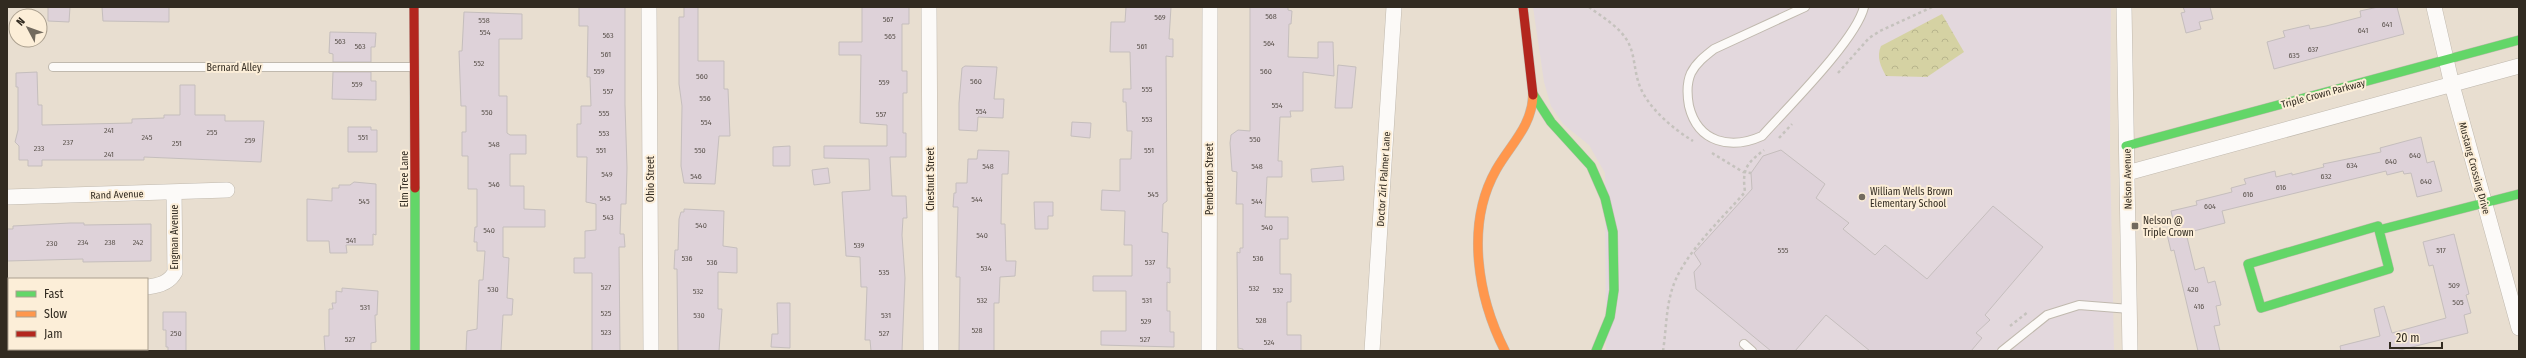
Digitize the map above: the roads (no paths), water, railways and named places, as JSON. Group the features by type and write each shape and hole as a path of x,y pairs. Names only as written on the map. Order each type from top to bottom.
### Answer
{"street":[{"name":"Elm Tree Lane","path":"414,7 416,67 415,351"},
{"name":"Ohio Street","path":"649,7 651,351"},
{"name":"Chestnut Street","path":"929,7 931,351"},
{"name":"Pemberton Street","path":"1209,351 1210,7"},
{"name":"Doctor Zirl Palmer Lane","path":"1372,351 1394,7"},
{"path":"1505,351 1496,335 1489,316 1479,261 1481,222 1495,172 1526,125 1533,94 1523,7"},
{"name":"Nelson Avenue","path":"2124,7 2130,351"},
{"name":"Mustang Crossing Drive","path":"2434,7 2452,84 2519,328"},
{"name":"Triple Crown Parkway","path":"2126,146 2519,40"},
{"path":"2127,173 2519,66"},
{"path":"1533,94 1551,122 1591,166 1605,198 1613,232 1614,290 1610,317 1596,351"},
{"path":"1549,131 1563,136"},
{"path":"1513,146 1532,134"},
{"name":"Rand Avenue","path":"7,197 227,190"},
{"name":"Engman Avenue","path":"148,287 162,284 175,272 174,192"},
{"path":"2379,230 2519,194"},
{"path":"2378,226 2379,230 2389,269 2261,308 2248,264 2378,226"}],"lane":[{"path":"1805,7 1714,49 1702,58 1691,74 1686,93 1691,116 1700,128 1712,139 1731,144 1748,142 1762,136 1855,29 1864,7"},
{"name":"Bernard Alley","path":"53,67 416,67"},
{"path":"2002,351 2047,314 2079,305 2130,309"},
{"path":"1744,344 1752,351"}],"place":[{"name":"William Wells Brown Elementary School","path":"1862,197"},
{"name":"Nelson @ Triple Crown","path":"2135,226"}]}
